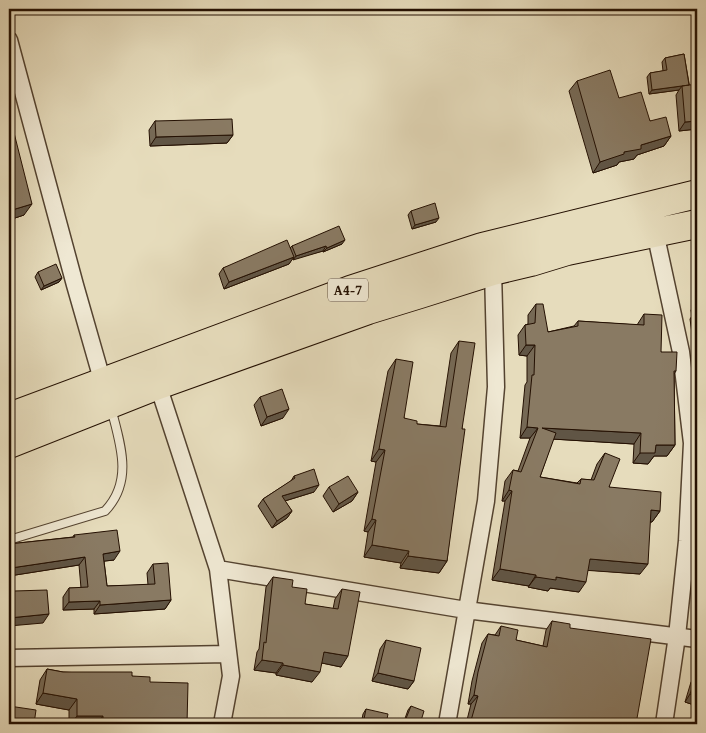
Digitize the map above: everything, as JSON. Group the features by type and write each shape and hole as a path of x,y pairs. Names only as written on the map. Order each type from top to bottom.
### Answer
{"highway":[{"name":"A4-7","path":"9,417 106,393 158,385 368,310 416,281 482,247 697,194"},
{"name":"A4-7","path":"9,444 106,393 350,290 493,270 531,262 567,250 697,224"}],"street":[{"path":"9,40 106,393"},
{"path":"654,232 681,352 692,443 678,636 664,724"},
{"path":"446,724 486,501 495,396 493,270"},
{"path":"158,385 218,569 231,676 222,724"},
{"path":"218,569 466,610 697,639"},
{"path":"9,658 228,654"}],"lane":[{"path":"9,540 105,511 113,503 122,478 123,457 106,393"}],"building":[{"path":"684,54 689,85 652,90 650,73 667,70 665,58"},
{"path":"610,70 619,98 641,92 650,121 666,117 671,136 641,145 641,149 624,152 624,154 600,162 577,81"},
{"path":"697,84 697,121 685,122 682,86"},
{"path":"9,113 32,204 12,210 9,198"},
{"path":"232,119 233,135 156,137 155,121"},
{"path":"435,203 439,218 415,225 411,211"},
{"path":"339,226 345,240 327,248 326,246 296,256 292,246"},
{"path":"287,240 294,257 229,282 223,268"},
{"path":"56,264 62,278 44,286 38,272"},
{"path":"536,304 543,304 548,332 578,326 578,321 644,325 644,314 662,315 661,352 677,352 676,371 674,371 675,445 656,445 655,453 640,453 641,433 542,428 556,433 540,477 580,484 581,479 594,480 605,453 620,459 609,487 661,492 660,511 651,510 648,564 590,559 586,582 556,577 556,580 536,577 536,575 500,569 512,491 509,490 513,470 521,472 538,428 527,427 532,375 534,375 535,345 526,345 525,325 535,323"},
{"path":"697,305 697,344 693,315 696,314 694,306"},
{"path":"459,341 475,343 462,429 465,429 447,561 408,556 409,551 372,545 376,520 372,519 385,450 379,449 396,359 413,362 404,418 417,421 417,424 446,427"},
{"path":"282,389 289,409 267,417 260,397"},
{"path":"314,469 319,485 282,496 292,511 277,521 263,499 295,478 294,476"},
{"path":"348,476 358,492 339,504 329,487"},
{"path":"117,530 120,551 103,554 107,586 155,584 153,564 168,563 171,600 100,605 100,601 69,602 69,588 88,587 85,557 11,568 9,544 75,537 74,535"},
{"path":"273,577 293,580 292,587 307,589 305,604 338,609 342,589 360,592 348,656 324,652 320,672 262,660 264,642 266,643"},
{"path":"47,590 49,614 9,618 9,595 14,595 14,591"},
{"path":"552,621 570,624 570,628 651,639 636,724 470,724 478,696 474,695 478,672 488,634 499,636 501,626 518,630 516,640 547,647"},
{"path":"386,640 421,648 414,681 378,673"},
{"path":"47,669 63,672 132,672 132,676 150,677 150,682 188,683 187,724 103,724 103,716 77,716 77,699 43,693"},
{"path":"697,674 697,696 690,694"},
{"path":"9,675 13,675 9,706"},
{"path":"9,706 36,710 34,724 9,724"},
{"path":"411,706 424,711 420,724 405,721"},
{"path":"366,709 388,714 386,724 363,724"}]}
